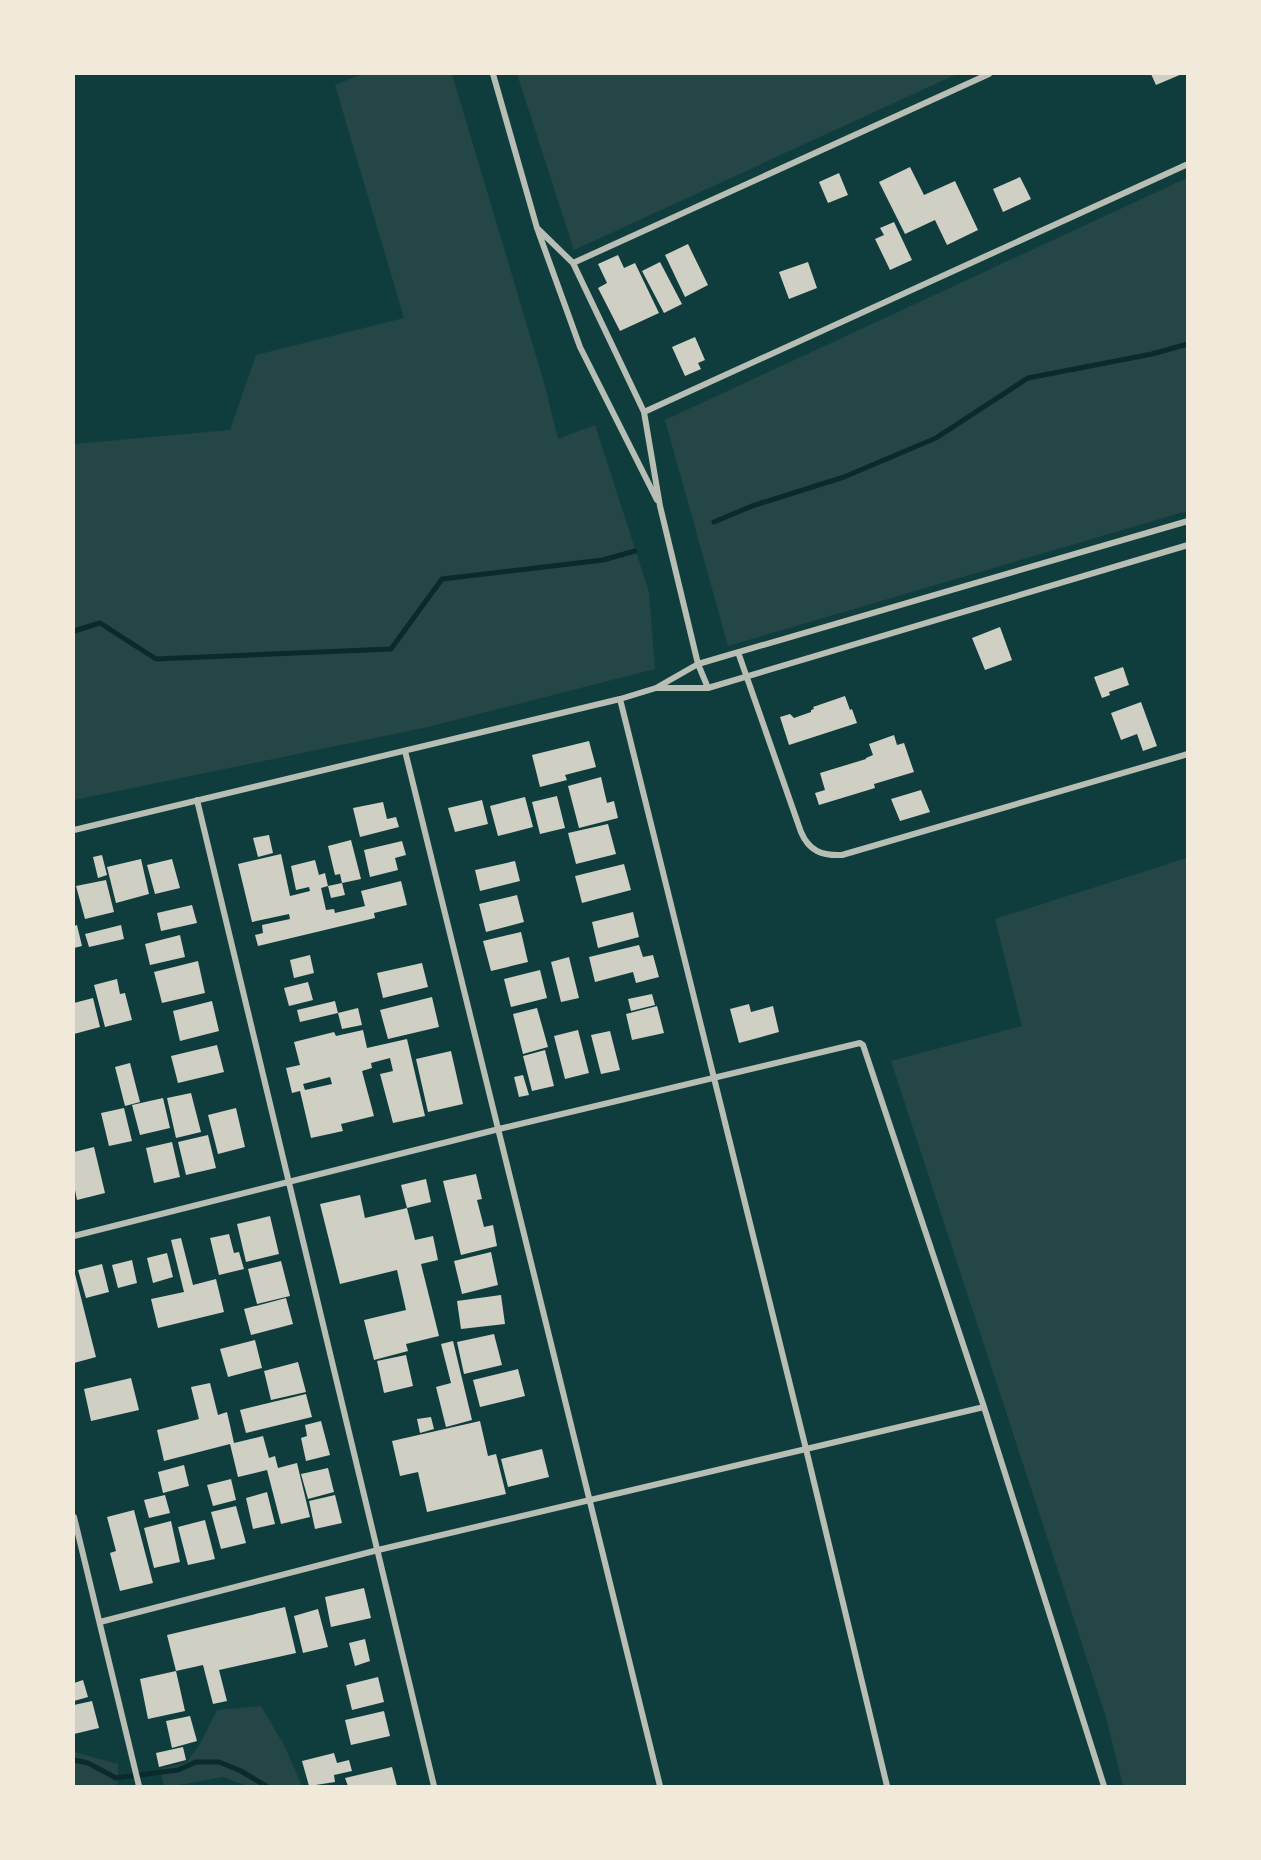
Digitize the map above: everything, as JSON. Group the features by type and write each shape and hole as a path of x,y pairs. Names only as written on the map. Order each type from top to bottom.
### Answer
{"street":[{"path":"493,74 537,228 580,346 660,506"},
{"path":"573,263 989,74"},
{"path":"644,412 1188,164"},
{"path":"537,228 573,263 644,412 660,506 699,664 708,688"},
{"path":"74,830 620,699 656,688 699,664 1188,521"},
{"path":"656,688 708,688 1188,544"},
{"path":"738,652 801,832 811,849 821,854 842,855 1188,754"},
{"path":"620,699 887,1786"},
{"path":"405,752 660,1786"},
{"path":"197,800 434,1786"},
{"path":"74,1236 499,1129 860,1043 863,1045 984,1407 1104,1786"},
{"path":"100,1622 378,1550 984,1407"},
{"path":"74,1517 139,1786"}],"shaded area":[{"path":"362,74 452,74 545,386 558,439 595,425 649,592 655,669 428,727 74,800 74,444 230,430 256,355 404,318 335,85"},
{"path":"517,74 957,74 574,250"},
{"path":"1187,178 1187,511 728,646 665,420"},
{"path":"1187,858 1187,1786 1123,1786 1106,1717 891,1061 1022,1026 995,919"},
{"path":"261,1706 284,1745 302,1786 247,1786 223,1777 164,1786 160,1769 187,1762 200,1744 217,1710"},
{"path":"74,1752 118,1764 118,1786 74,1786"}],"building":[{"path":"1151,74 1182,74 1156,85"},
{"path":"910,167 924,195 955,181 978,230 947,245 935,220 905,234 879,182"},
{"path":"839,173 848,195 828,203 819,182"},
{"path":"1020,177 1031,199 1003,212 993,189"},
{"path":"894,222 912,260 890,270 875,239 884,235 880,228"},
{"path":"688,244 708,285 685,297 665,255"},
{"path":"618,255 624,268 635,263 659,313 620,331 598,288 607,283 598,264"},
{"path":"660,262 682,304 664,313 642,271"},
{"path":"808,262 817,288 789,299 779,272"},
{"path":"695,337 705,360 698,363 701,369 685,376 672,347"},
{"path":"1000,627 1012,660 985,670 972,638"},
{"path":"1123,667 1129,685 1109,692 1110,695 1102,698 1094,677"},
{"path":"845,696 857,723 789,745 780,717 790,714 794,718 811,712 813,707"},
{"path":"1141,702 1157,746 1143,751 1137,734 1121,740 1111,713"},
{"path":"894,735 897,745 904,743 914,772 874,784 875,788 819,805 815,793 825,790 820,773 866,759 873,755 869,744"},
{"path":"589,741 596,767 565,775 567,780 540,787 532,755"},
{"path":"601,777 607,803 614,801 618,818 579,828 568,786"},
{"path":"921,790 930,812 900,821 891,799"},
{"path":"557,796 565,828 540,834 532,802"},
{"path":"525,797 533,827 498,836 490,806"},
{"path":"482,800 488,824 455,832 448,808"},
{"path":"383,802 387,819 396,817 399,827 360,837 353,808"},
{"path":"608,824 616,854 576,864 568,833"},
{"path":"269,835 273,853 258,857 253,838"},
{"path":"351,840 361,879 342,883 340,874 335,875 328,846"},
{"path":"402,841 406,855 395,858 398,870 370,877 364,850"},
{"path":"281,854 290,896 310,891 309,887 296,890 291,866 315,860 319,875 325,873 328,886 321,888 326,910 334,909 335,913 365,906 361,891 401,881 407,905 374,913 375,918 258,946 255,935 263,933 262,925 290,919 289,914 252,922 238,864"},
{"path":"102,855 107,875 98,878 93,857"},
{"path":"141,859 149,894 116,903 107,867"},
{"path":"172,859 180,888 155,894 147,865"},
{"path":"515,861 520,881 480,891 475,870"},
{"path":"624,864 631,890 582,903 575,876"},
{"path":"106,880 114,912 85,919 76,886"},
{"path":"342,883 345,895 331,898 328,886"},
{"path":"517,895 524,922 486,932 479,904"},
{"path":"192,905 197,923 161,931 157,913"},
{"path":"633,912 639,937 598,948 592,922"},
{"path":"77,925 82,946 74,948 74,926"},
{"path":"121,925 124,939 89,947 85,934"},
{"path":"521,932 528,962 491,971 483,941"},
{"path":"180,935 185,957 150,965 145,944"},
{"path":"639,945 643,957 653,955 659,977 636,983 633,972 595,982 589,957"},
{"path":"310,955 314,973 294,978 290,960"},
{"path":"569,957 579,998 561,1002 551,962"},
{"path":"198,961 205,993 162,1003 154,972"},
{"path":"422,963 428,987 383,998 377,973"},
{"path":"540,970 547,998 511,1007 504,979"},
{"path":"117,979 120,994 125,993 132,1020 105,1027 94,985"},
{"path":"308,982 313,1000 289,1006 284,988"},
{"path":"652,994 655,1005 631,1011 628,999"},
{"path":"432,997 439,1027 388,1039 380,1010"},
{"path":"93,998 100,1027 74,1034 74,1003"},
{"path":"212,1001 219,1031 180,1041 173,1011"},
{"path":"335,1001 338,1013 300,1022 297,1010"},
{"path":"749,1004 751,1012 773,1006 779,1032 739,1043 730,1009"},
{"path":"657,1006 664,1033 632,1040 626,1014"},
{"path":"358,1008 362,1025 342,1029 338,1013"},
{"path":"537,1008 548,1047 523,1054 513,1014"},
{"path":"363,1030 367,1048 407,1039 425,1116 393,1123 380,1074 393,1071 390,1058 371,1063 372,1068 362,1071 374,1116 341,1124 343,1131 311,1138 300,1091 292,1093 286,1068 300,1065 294,1042 334,1032 336,1036","holes":["330,1077 332,1084 305,1090 303,1084"]},
{"path":"578,1030 589,1073 565,1079 554,1036"},
{"path":"610,1031 620,1070 601,1074 591,1035"},
{"path":"217,1045 224,1072 178,1083 171,1056"},
{"path":"545,1050 554,1086 532,1091 523,1056"},
{"path":"451,1051 463,1104 428,1112 416,1059"},
{"path":"130,1063 140,1102 125,1106 115,1067"},
{"path":"523,1075 529,1095 519,1097 514,1077"},
{"path":"191,1093 201,1132 176,1138 167,1098"},
{"path":"163,1098 170,1128 140,1135 132,1105"},
{"path":"124,1108 132,1141 109,1146 101,1113"},
{"path":"236,1108 245,1147 218,1154 208,1115"},
{"path":"208,1135 216,1168 186,1175 178,1142"},
{"path":"172,1142 180,1177 154,1183 146,1148"},
{"path":"94,1147 105,1193 77,1200 74,1185 74,1152"},
{"path":"476,1174 482,1199 477,1200 484,1227 493,1225 497,1246 461,1255 443,1181"},
{"path":"426,1179 431,1202 407,1208 401,1185"},
{"path":"360,1195 365,1218 407,1208 415,1240 433,1236 438,1260 421,1264 439,1336 406,1344 408,1351 374,1360 364,1320 406,1310 397,1270 340,1284 320,1204"},
{"path":"270,1216 279,1254 246,1262 237,1224"},
{"path":"229,1234 234,1253 239,1252 244,1269 219,1275 210,1238"},
{"path":"181,1238 193,1285 216,1279 224,1312 158,1328 151,1299 184,1292 171,1240"},
{"path":"491,1252 498,1285 462,1294 454,1261"},
{"path":"167,1253 173,1277 153,1283 147,1258"},
{"path":"132,1260 137,1283 118,1288 112,1265"},
{"path":"281,1261 290,1296 257,1304 248,1269"},
{"path":"102,1264 109,1292 86,1298 78,1270"},
{"path":"74,1270 96,1357 74,1363"},
{"path":"501,1295 505,1324 461,1329 457,1301"},
{"path":"286,1298 293,1324 251,1335 244,1309"},
{"path":"494,1334 502,1365 464,1374 457,1342"},
{"path":"255,1340 262,1368 228,1377 220,1349"},
{"path":"453,1341 472,1420 446,1427 436,1387 451,1383 441,1344"},
{"path":"406,1355 413,1386 384,1393 377,1361"},
{"path":"298,1362 306,1392 271,1400 264,1371"},
{"path":"518,1369 525,1396 480,1407 473,1380"},
{"path":"131,1378 139,1410 91,1421 84,1389"},
{"path":"210,1383 218,1415 227,1412 234,1443 263,1436 269,1458 275,1456 278,1468 297,1463 310,1517 281,1524 267,1470 238,1477 230,1444 164,1461 157,1430 199,1419 191,1387"},
{"path":"306,1394 312,1417 246,1433 240,1410"},
{"path":"431,1417 434,1429 420,1433 417,1419"},
{"path":"321,1421 330,1455 306,1461 301,1438 307,1436 305,1425"},
{"path":"480,1421 488,1456 496,1454 506,1494 427,1512 418,1472 400,1476 392,1441"},
{"path":"542,1449 549,1477 508,1487 501,1459"},
{"path":"184,1465 189,1486 163,1493 158,1472"},
{"path":"328,1468 334,1492 308,1499 301,1474"},
{"path":"231,1479 236,1500 213,1506 207,1485"},
{"path":"267,1492 275,1524 253,1529 246,1498"},
{"path":"165,1495 170,1513 149,1518 144,1500"},
{"path":"335,1495 342,1523 315,1529 309,1501"},
{"path":"236,1506 246,1543 221,1549 211,1512"},
{"path":"134,1510 153,1583 120,1591 110,1553 116,1551 107,1517"},
{"path":"205,1520 215,1559 188,1565 178,1527"},
{"path":"171,1521 180,1562 154,1568 144,1528"},
{"path":"364,1588 371,1618 331,1627 325,1597"},
{"path":"285,1607 296,1653 219,1670 227,1701 213,1704 203,1665 176,1671 167,1635"},
{"path":"318,1609 328,1647 303,1653 294,1616"},
{"path":"365,1639 370,1661 355,1666 349,1643"},
{"path":"176,1671 185,1711 148,1719 140,1679"},
{"path":"378,1677 384,1702 352,1710 346,1685"},
{"path":"83,1680 88,1697 74,1701 74,1683"},
{"path":"92,1701 99,1728 74,1734 74,1705"},
{"path":"384,1711 390,1736 351,1745 345,1720"},
{"path":"190,1716 197,1741 172,1748 166,1721"},
{"path":"183,1747 186,1760 159,1767 156,1753"},
{"path":"334,1753 337,1763 349,1760 352,1771 334,1775 335,1782 309,1786 302,1761"},
{"path":"392,1767 397,1786 348,1786 345,1778"}],"waterway":[{"path":"714,522 752,506 844,477 936,438 1028,378 1152,354 1188,344"},
{"path":"74,631 100,623 156,659 391,649 442,579 603,560 635,551"},
{"path":"74,1760 88,1763 116,1778 178,1770 196,1762 219,1762 241,1771 266,1786"}]}
